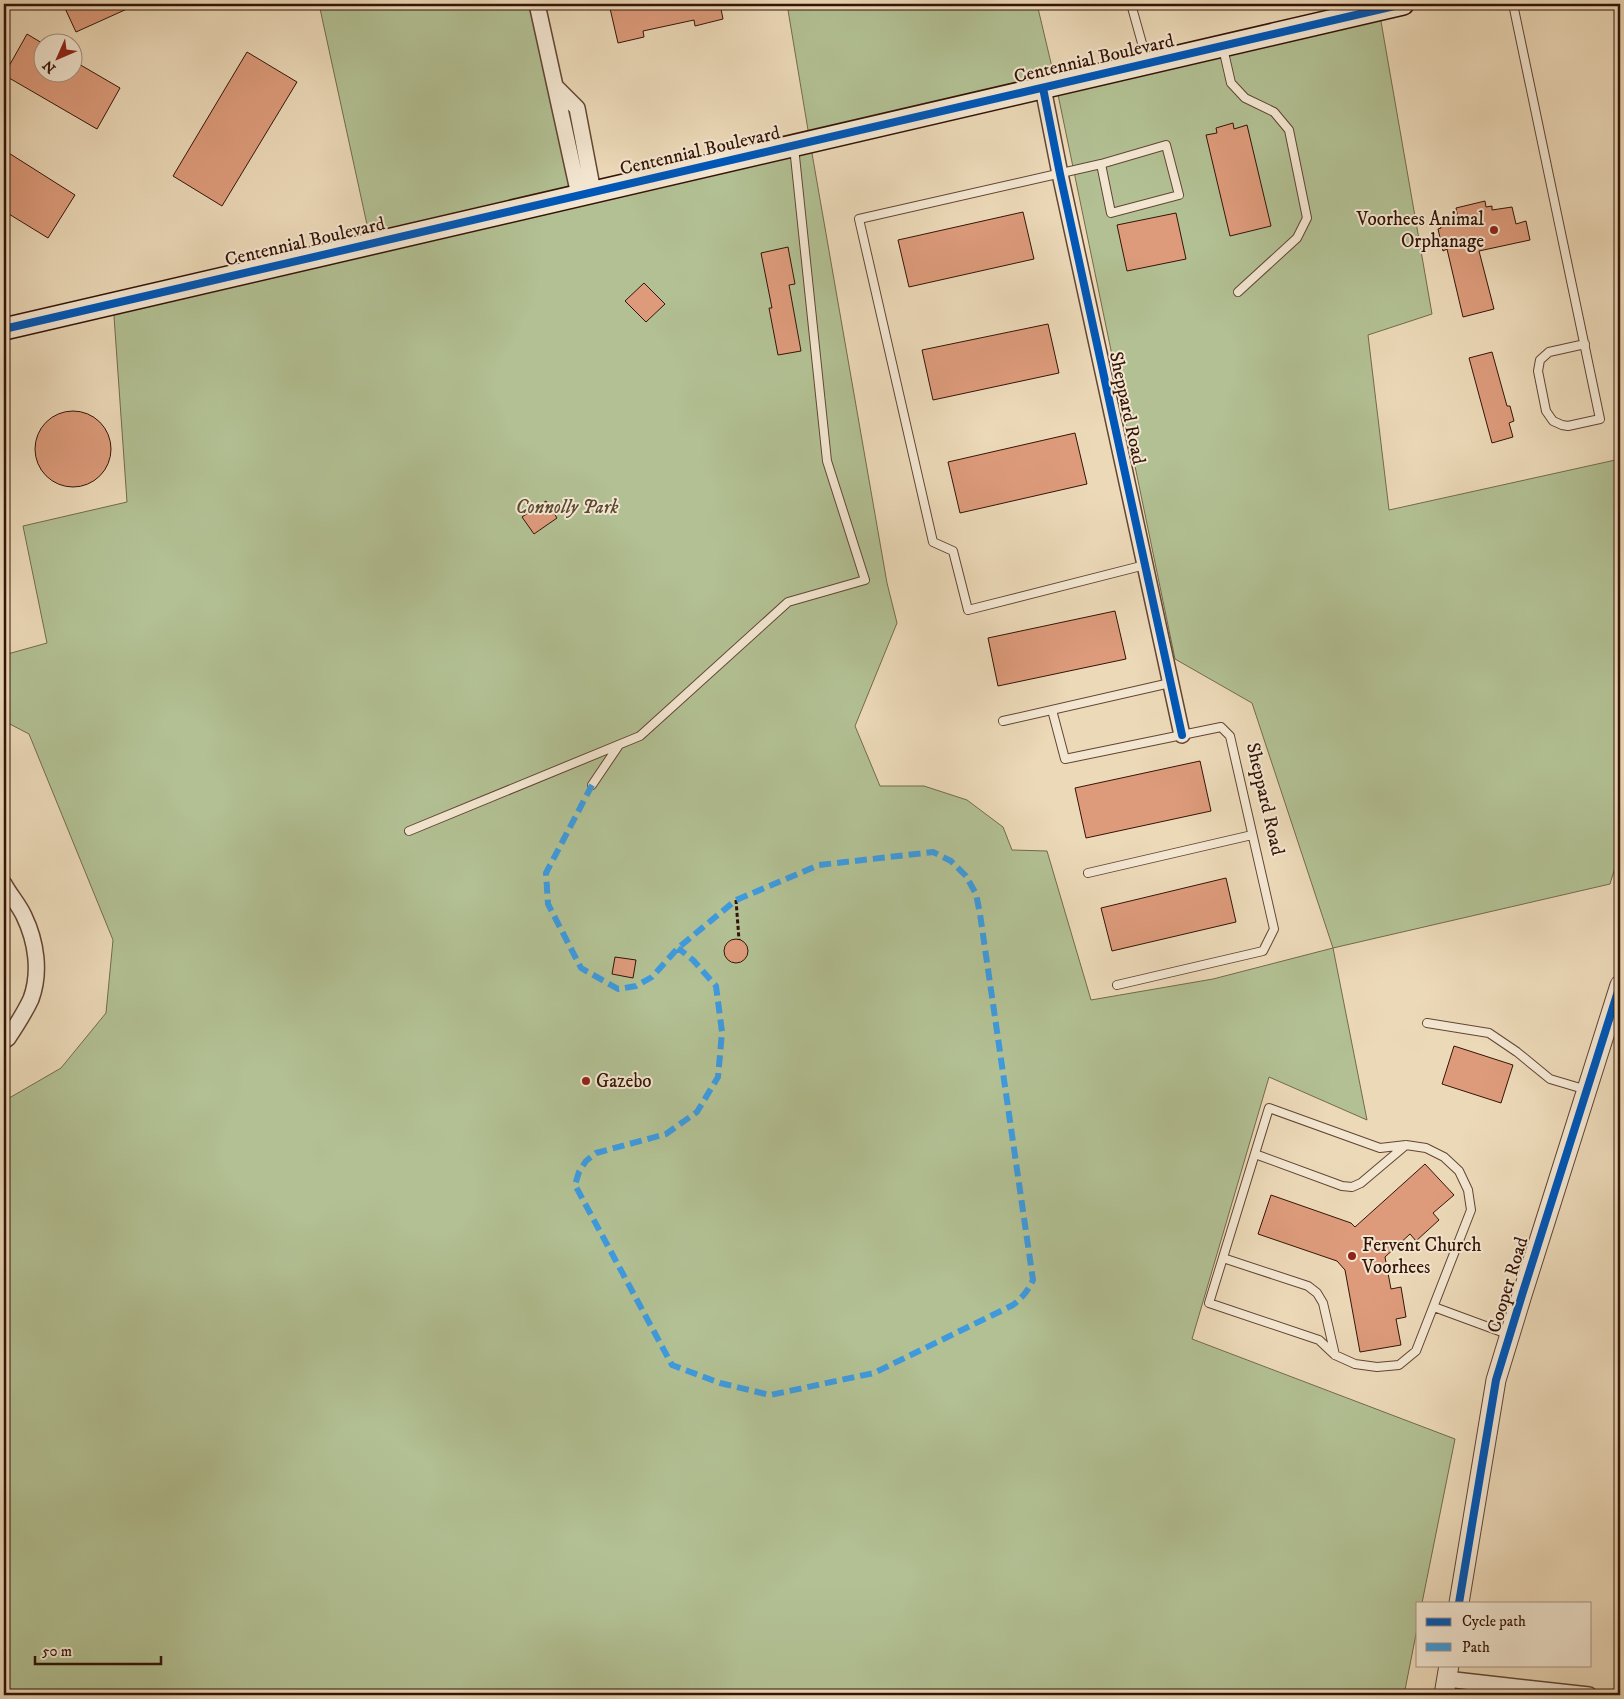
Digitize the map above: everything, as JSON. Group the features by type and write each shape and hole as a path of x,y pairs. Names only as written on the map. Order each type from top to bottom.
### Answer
{"main road":[{"name":"Centennial Boulevard","path":"4,329 1398,4"}],"street":[{"path":"537,4 555,85 577,108 586,194"},
{"name":"Sheppard Road","path":"1042,88 1182,735"},
{"path":"4,884 24,916 31,934 36,958 36,980 31,998 8,1038 4,1041"},
{"name":"Cooper Road","path":"1459,1602 1496,1380 1587,1090 1619,995"},
{"path":"1446,1680 1589,1695"}],"lane":[{"path":"1131,4 1148,63"},
{"path":"1513,4 1585,344 1600,419 1562,426 1553,421 1546,411 1538,364 1542,357 1549,352 1585,344"},
{"path":"1222,46 1231,83 1245,98 1274,112 1289,130 1307,218 1297,238 1238,292"},
{"path":"409,831 640,736 788,602 865,580 827,462 794,145"},
{"path":"1101,164 1112,212 1179,195 1166,145 1060,174 859,219 933,542 953,551 968,610 1145,565"},
{"path":"1003,721 1170,682"},
{"path":"1052,710 1065,760 1182,735"},
{"name":"Sheppard Road","path":"1117,985 1263,951 1274,929 1230,736 1220,727 1182,735"},
{"path":"592,786 619,745"},
{"path":"1088,873 1252,835"},
{"path":"1427,1023 1489,1033 1517,1052 1550,1079 1587,1090"},
{"path":"1269,1108 1380,1148 1406,1145 1426,1148 1444,1157 1459,1171 1468,1190 1471,1210 1416,1351 1399,1365 1377,1367 1355,1364 1335,1355 1319,1340 1209,1302 1269,1108"},
{"path":"1255,1154 1342,1186 1352,1187 1360,1183 1406,1145"},
{"path":"1223,1258 1308,1286 1317,1293 1323,1303 1335,1355"},
{"path":"1434,1307 1510,1335"}],"path":[{"path":"736,900 739,940"}],"green space":[{"name":"Connolly Park","path":"319,4 537,4 579,195 810,142 887,583 897,623 855,726 880,786 924,786 967,800 1003,827 1012,850 1047,851 1091,1000 1213,979 1333,948 1367,1120 1269,1077 1192,1339 1455,1439 1422,1602 1416,1602 1416,1634 1404,1695 4,1695 4,1101 61,1068 106,1013 113,940 29,734 4,721 4,655 47,643 23,526 127,502 113,302 371,243"},
{"path":"787,4 1037,4 1056,84 1379,10 1432,314 1368,335 1389,510 1620,459 1620,851 1610,884 1333,948 1252,703 1175,659 1056,85 810,142"}],"building":[{"path":"63,4 138,4 76,32"},
{"path":"609,4 720,4 723,19 695,26 694,20 643,31 644,37 618,43"},
{"path":"27,34 32,37 32,82 82,82 82,66 120,88 97,129 4,75"},
{"path":"247,52 297,82 222,206 173,176"},
{"path":"1233,123 1234,129 1247,125 1271,226 1230,236 1206,135 1217,133 1216,128"},
{"path":"4,150 75,195 48,238 4,211"},
{"path":"1485,201 1486,207 1492,206 1492,210 1512,207 1516,224 1526,221 1530,240 1479,251 1494,309 1463,317 1447,249 1443,251 1438,229 1441,228 1440,223 1458,218 1456,208"},
{"path":"1023,212 1034,259 909,287 898,240"},
{"path":"1176,213 1186,259 1127,271 1117,225"},
{"path":"788,247 795,284 789,285 801,351 778,355 769,308 772,308 761,253"},
{"path":"644,283 665,304 646,322 625,301"},
{"path":"1048,324 1059,373 933,400 922,350"},
{"path":"1492,352 1507,406 1510,406 1514,421 1509,423 1513,437 1492,443 1469,358"},
{"path":"66,411 80,411 94,417 105,428 111,442 108,464 100,476 80,487 66,487 52,481 41,470 35,456 35,442 41,428 52,417"},
{"path":"1075,433 1087,484 960,513 948,462"},
{"path":"546,501 557,518 534,534 522,517"},
{"path":"1115,611 1126,659 998,686 988,638"},
{"path":"1200,761 1211,811 1086,838 1075,788"},
{"path":"1226,878 1236,922 1112,951 1101,908"},
{"path":"736,939 741,940 747,946 747,956 741,962 736,963 731,962 725,956 724,951 725,946 731,940"},
{"path":"615,957 636,960 633,978 612,974"},
{"path":"1454,1046 1513,1065 1501,1103 1442,1084"},
{"name":"Fervent Church Voorhees","path":"1425,1164 1454,1195 1433,1213 1439,1220 1416,1241 1410,1234 1385,1257 1391,1289 1401,1287 1406,1317 1396,1319 1401,1345 1360,1352 1345,1270 1337,1261 1258,1234 1271,1195 1351,1223 1355,1227"}],"marked path":[{"path":"592,785 546,873 548,904 581,968 618,989 636,986 652,977 678,948 736,900 819,865 933,852 951,861 966,876 976,894 980,914 1033,1280 1019,1300 1013,1305 874,1373 770,1395 720,1383 672,1365 575,1185 579,1172 586,1161 596,1153 666,1134 697,1112 718,1077 722,1032 716,986 693,960 678,948"}],"cycle path":[{"path":"4,329 1403,4"},
{"path":"1043,88 1182,735"},
{"path":"1459,1602 1496,1380 1620,985"}],"place":[{"name":"Voorhees Animal Orphanage","path":"1494,230"},
{"name":"Gazebo","path":"586,1081"},
{"name":"Fervent Church Voorhees","path":"1352,1256"}]}
